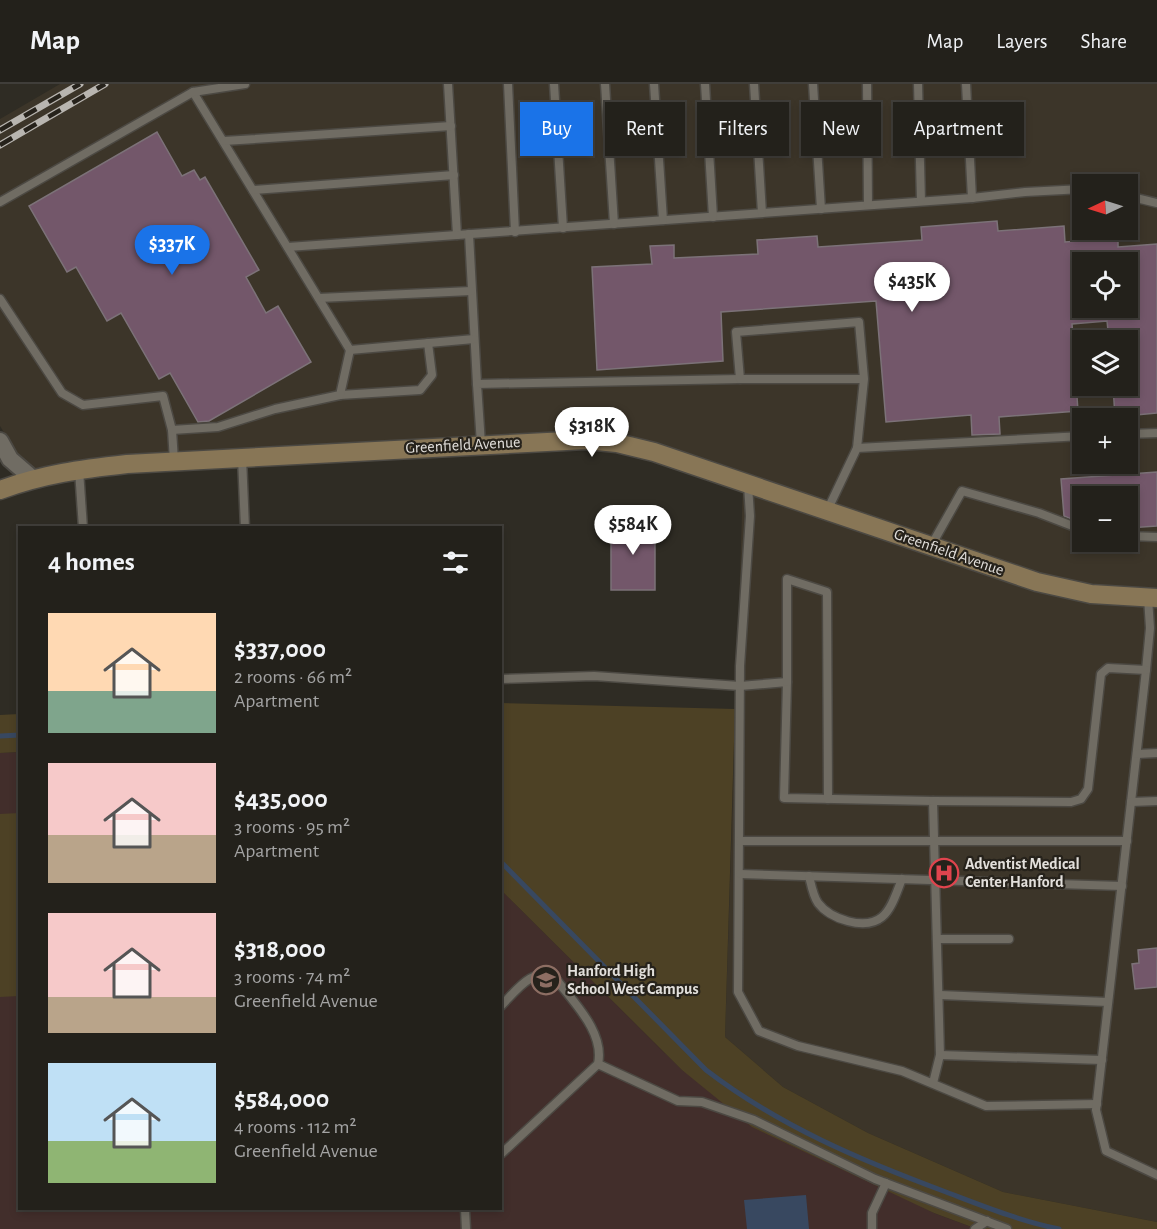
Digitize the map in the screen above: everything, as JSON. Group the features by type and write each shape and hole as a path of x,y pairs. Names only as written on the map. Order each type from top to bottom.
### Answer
{"street":[{"name":"Greenfield Avenue","path":"0,490 32,478 79,470 174,461 586,440 617,443 654,452 1036,582 1091,594 1153,598"},
{"path":"0,441 10,459 32,478"}],"lane":[{"path":"0,202 193,92 244,84"},
{"path":"448,84 457,235"},
{"path":"508,84 515,232"},
{"path":"554,84 563,228"},
{"path":"605,84 614,224"},
{"path":"654,84 663,220"},
{"path":"705,84 713,217"},
{"path":"754,84 762,213"},
{"path":"813,84 821,209"},
{"path":"867,84 868,206"},
{"path":"918,84 921,201"},
{"path":"966,84 972,198"},
{"path":"193,92 350,350 340,395"},
{"path":"224,141 451,126"},
{"path":"254,190 454,175"},
{"path":"288,248 1072,190"},
{"path":"1138,198 1157,203"},
{"path":"469,234 481,444"},
{"path":"318,298 471,291"},
{"path":"0,299 62,393 83,405 163,396 172,430 174,461"},
{"path":"740,379 736,332 859,322 864,379 857,448 827,510"},
{"path":"350,350 474,339"},
{"path":"172,430 218,427 274,409 340,395 420,390 432,375 428,343"},
{"path":"477,384 864,379"},
{"path":"1138,434 1157,433"},
{"path":"857,448 1072,437"},
{"path":"242,457 245,526"},
{"path":"79,470 83,526"},
{"path":"748,484 750,516 740,686 738,992 759,1030 798,1046 903,1071 986,1106 1097,1104"},
{"path":"931,546 963,491 1039,513 1072,526"},
{"path":"1138,536 1157,537"},
{"path":"828,799 828,592 788,579 788,682 784,798 828,799 933,801 1071,802 1081,799 1088,789 1101,674 1108,668 1146,670"},
{"path":"1153,598 1096,1110 1106,1151 1157,1175"},
{"path":"502,678 594,676 740,686 788,682"},
{"path":"1137,754 1157,753"},
{"path":"933,801 940,995 940,1055 933,1083"},
{"path":"1131,802 1157,801"},
{"path":"740,841 934,839 1127,841"},
{"path":"740,874 1122,886"},
{"path":"809,876 817,902 834,918 862,923 881,918 902,879"},
{"path":"938,939 1010,939"},
{"path":"502,1005 531,978 541,974 551,976 556,979 590,1025 600,1050 598,1064 502,1153"},
{"path":"940,995 1108,1002"},
{"path":"940,1055 1102,1060"},
{"path":"598,1064 678,1101 702,1102 754,1120 886,1183 1007,1229"},
{"path":"872,1229 872,1212 886,1183"},
{"path":"465,1210 466,1229"},
{"path":"975,1229 987,1221"}],"shaded area":[{"path":"60,84 1157,84 1157,1222 1003,1192 868,1133 783,1087 725,1037 743,482 617,443 32,478 0,426 0,119"},
{"path":"502,703 735,709 725,1037 783,1087 868,1133 1003,1192 1157,1222 1157,1229 977,1229 934,1213 752,1127 682,1070 502,891"},
{"path":"18,714 18,752 0,753 0,715"},
{"name":"Hanford High School West Campus","path":"18,752 18,1210 502,1210 502,891 682,1070 934,1213 977,1229 0,1229 0,753"},
{"path":"18,813 18,996 0,997 0,814"}],"water":[{"path":"806,1195 809,1229 747,1229 744,1200"}],"building":[{"path":"157,132 182,176 194,170 200,180 205,177 259,270 246,277 266,313 278,306 311,362 209,421 198,422 170,373 159,379 121,313 107,321 76,267 67,272 29,206"},
{"path":"997,221 998,231 1064,226 1065,242 1118,240 1118,247 1157,244 1157,413 1138,415 1138,408 1114,408 1114,396 1138,396 1138,330 1108,330 1107,321 1072,324 1072,396 1077,396 1078,408 1072,408 1072,411 999,417 1000,434 972,435 971,415 886,422 876,301 721,312 723,361 597,370 592,267 652,264 650,246 674,245 674,258 758,254 757,240 817,236 818,247 922,240 921,227"},
{"path":"1157,472 1157,526 1138,527 1138,486 1072,486 1072,519 1064,516 1061,479"},
{"path":"611,521 655,521 655,590 611,590"},
{"path":"1157,948 1157,987 1135,989 1132,964 1139,963 1138,950"}],"waterway":[{"path":"0,736 18,735"},
{"path":"502,863 706,1070 734,1090 791,1125 852,1154 988,1208 1059,1229"}],"railway":[{"path":"0,130 80,84"},
{"path":"0,145 105,84"}],"place":[{"name":"Adventist Medical Center Hanford","path":"944,873"},
{"name":"Hanford High School West Campus","path":"546,980"}]}
